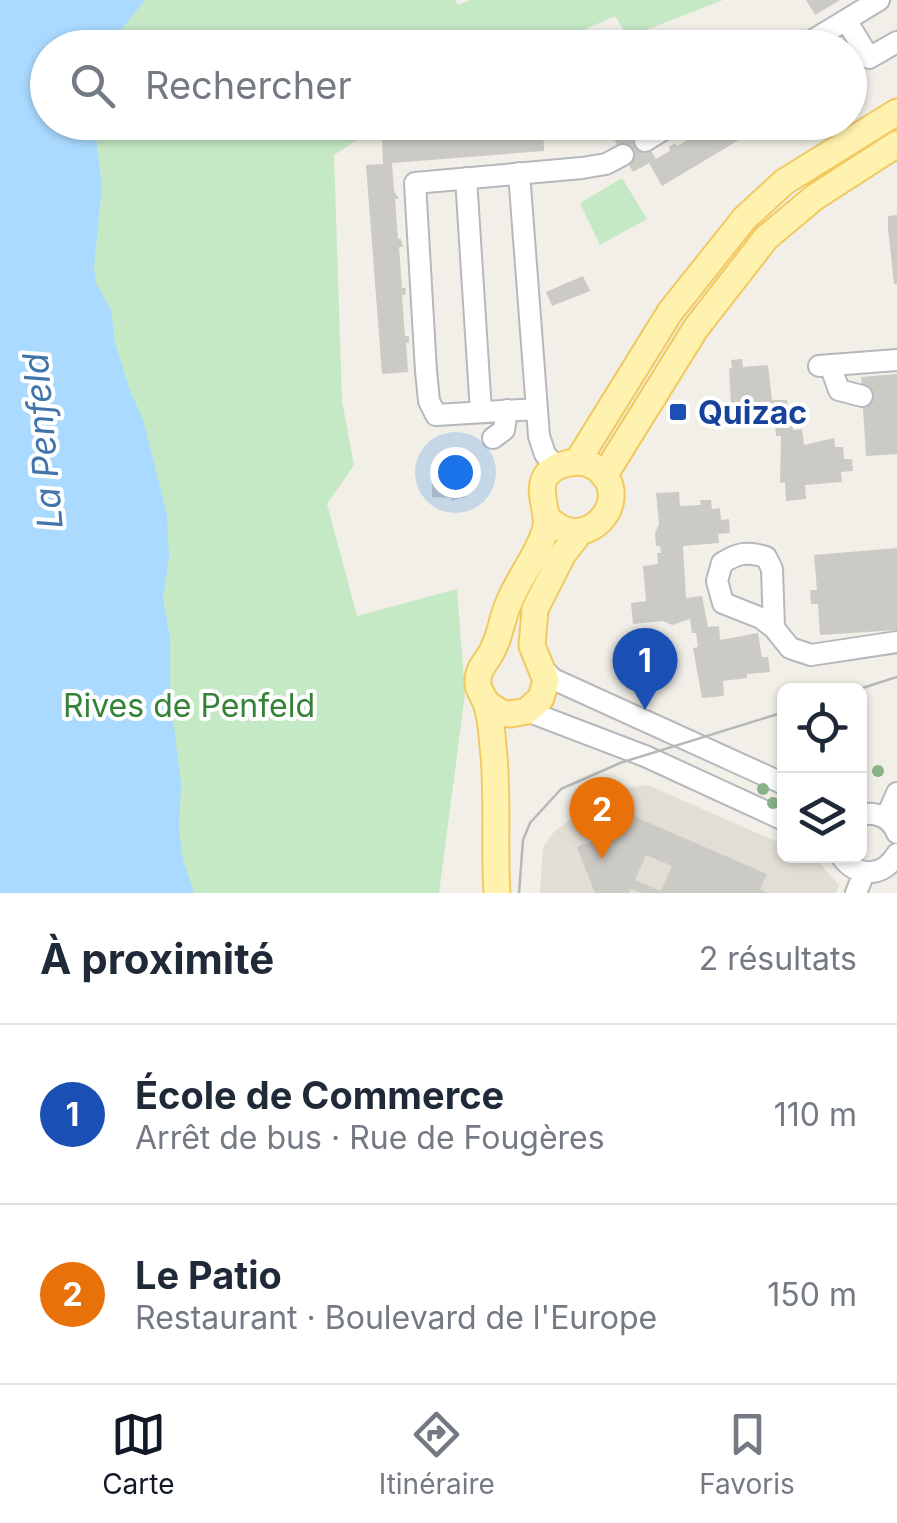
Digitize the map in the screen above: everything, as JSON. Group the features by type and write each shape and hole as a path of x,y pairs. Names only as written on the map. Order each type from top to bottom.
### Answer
{"main road":[{"path":"867,131 897,112"},
{"path":"497,893 496,785 486,702 478,682 514,586 545,534 546,516 540,495 548,475 566,465 670,312 744,218 784,182 852,140"},
{"path":"604,476 696,328 766,238 815,197 897,144"},
{"path":"546,516 561,528 580,532 592,528 608,511 610,487 604,476 597,469 566,465"},
{"path":"496,785 506,740 524,712 541,698 546,680 532,646 535,609 563,554 580,532"},
{"path":"491,654 519,647 540,664"},
{"path":"486,702 502,713 524,712"}],"street":[{"path":"830,30 880,0"},
{"path":"846,20 852,30"},
{"path":"867,55 869,58 897,42"},
{"path":"537,408 436,415 428,401 415,183 606,164 623,154"},
{"path":"519,173 541,444 566,465"},
{"path":"466,178 482,412"},
{"path":"862,396 839,390 825,365 897,360"},
{"path":"493,438 504,430 506,410"},
{"path":"774,628 790,648 811,655 897,642"},
{"path":"540,664 552,679 777,781"},
{"path":"524,712 645,756 777,817"},
{"path":"867,814 876,813 892,825 897,794"},
{"path":"848,863 864,873 883,870 897,854"},
{"path":"856,893 864,873"}],"shaded area":[{"path":"648,785 777,842 777,863 820,863 839,885 836,893 540,893 543,847 553,833 591,803 625,788"}],"green space":[{"name":"Rives de Penfeld","path":"0,0 455,0 458,5 470,0 723,0 646,30 624,30 615,16 584,30 30,30 30,140 357,140 334,155 342,401 354,465 327,504 357,616 457,589 465,694 439,893 0,893"},
{"path":"622,178 647,219 600,245 580,203"}],"water":[{"name":"Rives de Penfeld","path":"0,0 145,0 121,30 30,30 30,140 96,140 102,187 96,283 111,310 115,343 143,420 167,514 169,557 163,599 170,637 170,696 181,783 179,832 194,893 0,893"}],"building":[{"path":"806,0 840,0 815,15"},
{"path":"382,140 544,140 544,151 392,163 394,191 399,199 395,199 398,239 403,247 399,247 402,288 406,288 402,295 405,336 409,336 408,372 382,374 366,165 383,164"},
{"path":"614,140 645,140 656,159 675,143 677,146 687,140 739,140 662,186 649,163 633,172"},
{"path":"897,215 897,284 894,284 888,216"},
{"path":"583,276 590,291 552,306 546,292"},
{"path":"742,359 743,367 768,365 772,400 787,400 793,430 802,429 804,445 834,438 835,447 843,447 844,459 852,459 853,471 841,472 842,482 805,485 806,499 786,501 785,482 780,483 781,436 776,436 775,423 757,428 748,424 717,427 716,406 731,405 731,360"},
{"path":"897,374 897,454 866,456 861,377"},
{"path":"466,482 466,497 451,501 432,497 432,484"},
{"path":"679,492 680,506 701,505 700,500 711,500 712,509 720,508 721,520 729,519 730,533 718,534 719,543 683,546 686,598 702,596 708,627 719,626 720,640 758,633 762,657 768,657 770,672 723,681 724,696 702,698 693,648 698,647 696,633 692,633 690,619 672,625 663,621 633,624 631,603 646,601 643,566 658,564 657,553 661,553 660,546 656,546 656,493"},
{"path":"897,548 897,630 820,635 818,604 811,604 810,590 817,590 814,555"},
{"path":"631,815 767,874 760,889 768,893 641,893 631,889 629,893 595,893 577,847 625,828","holes":["646,855 672,866 661,891 635,880"]}],"tram line":[{"path":"867,687 897,677"},
{"path":"519,893 523,840 530,823 561,789 620,763 777,714"}],"place":[{"name":"Quizac","path":"678,412"},
{"name":"École de Commerce","path":"645,710"},
{"name":"Le Patio","path":"602,859"}],"water label":[{"name":"La Penfeld","path":"42,441"}]}
